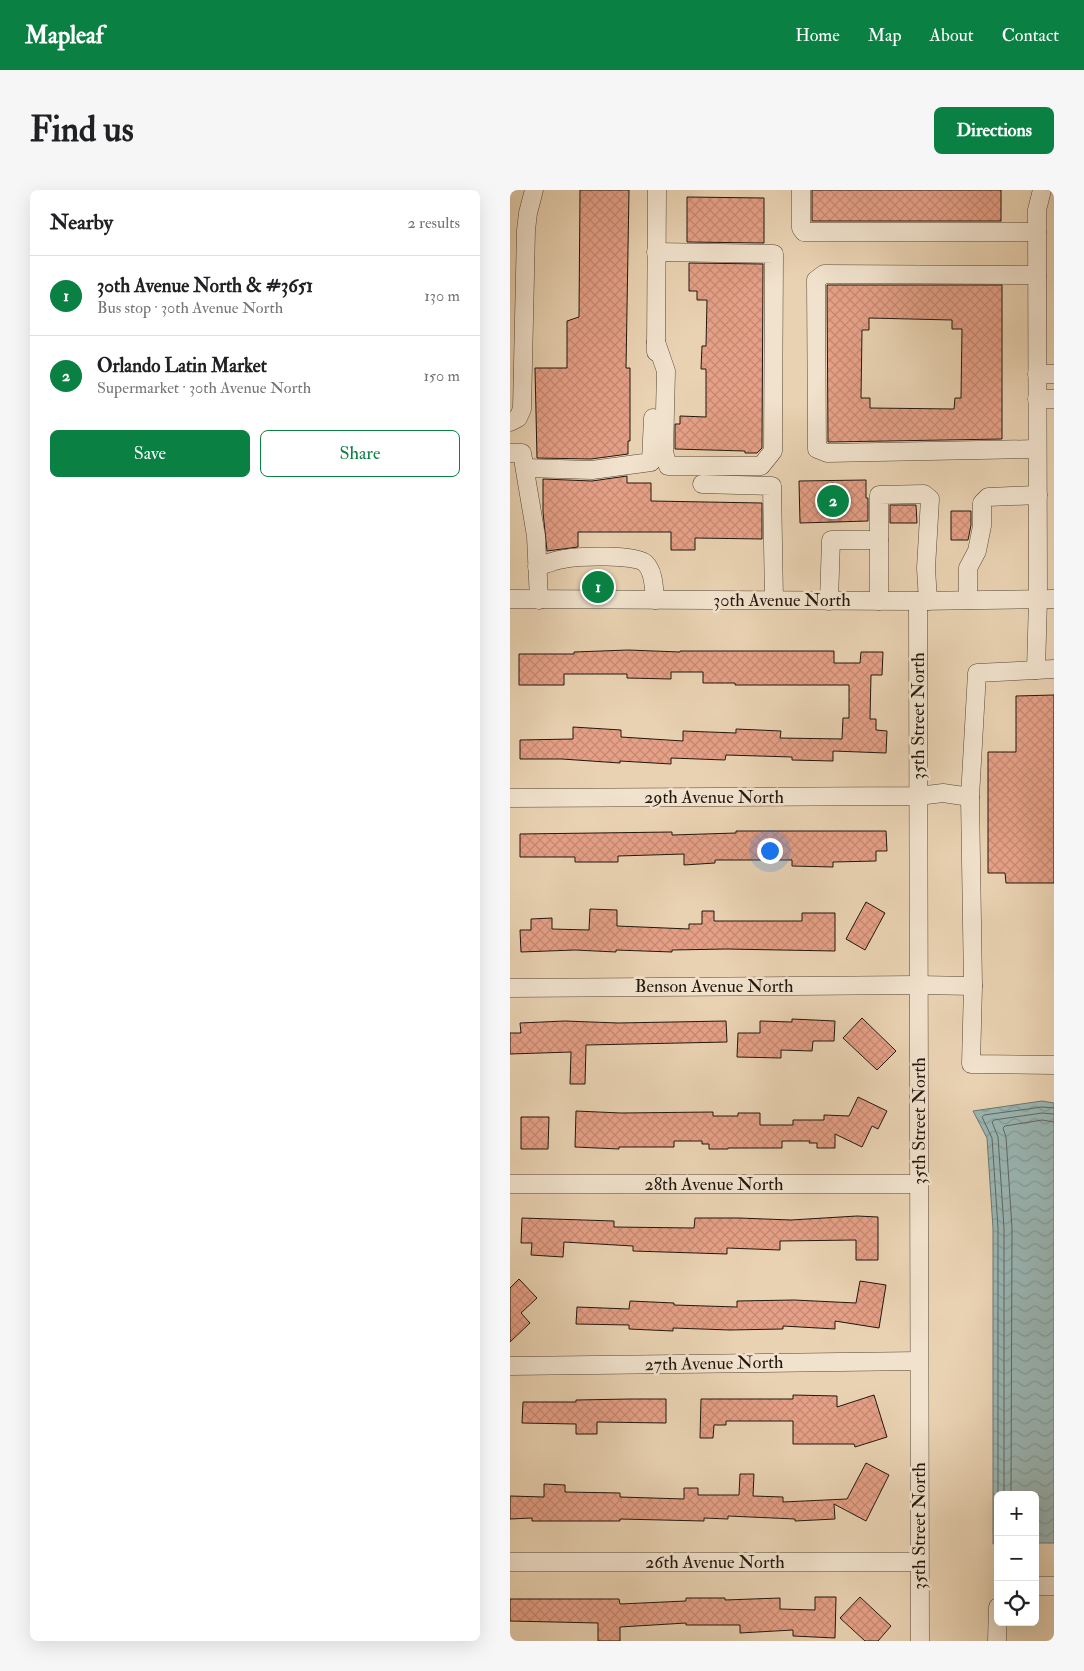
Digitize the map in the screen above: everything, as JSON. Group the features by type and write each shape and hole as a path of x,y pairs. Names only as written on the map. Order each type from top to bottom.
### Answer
{"street":[{"path":"510,422 518,418 522,409 526,230 534,190"},
{"path":"525,468 592,470 652,462 656,342 657,190"},
{"path":"801,190 801,228 804,232 1037,232"},
{"path":"1036,670 1046,599 1038,495 1037,449 1046,399 1046,374 1037,275 1037,210 1042,190"},
{"path":"656,252 774,254 773,451 761,466 668,466 664,452 666,371 656,342"},
{"path":"1037,275 824,274 816,280 817,449 827,454 1037,449"},
{"path":"510,453 522,453 525,468 536,536 539,600"},
{"path":"702,484 772,486 774,600"},
{"name":"35th Street North","path":"879,540 879,495 924,494 930,499 923,601 918,796 920,1641"},
{"path":"968,600 968,568 977,551 982,526 982,503 988,497 1038,495"},
{"path":"829,601 831,540 879,540 879,601"},
{"path":"538,567 564,559 637,558 644,561 648,566 654,581 655,600"},
{"name":"30th Avenue North","path":"510,600 923,601 1046,599"},
{"path":"1054,669 977,673 970,796 973,986 971,1064 1054,1065"},
{"name":"29th Avenue North","path":"510,798 918,796 943,793 970,796"},
{"name":"Benson Avenue North","path":"510,988 973,986"},
{"name":"28th Avenue North","path":"510,1184 919,1184"},
{"name":"27th Avenue North","path":"510,1366 919,1361"},
{"name":"26th Avenue North","path":"510,1562 919,1562"},
{"path":"1039,1586 1054,1586"},
{"path":"997,1626 997,1641"}],"water":[{"path":"1042,1101 1054,1103 1054,1543 1039,1543 1039,1491 994,1491 993,1544 993,1228 987,1138 973,1111"}],"building":[{"path":"580,190 629,190 626,368 630,368 630,441 628,441 628,454 591,459 537,458 535,368 567,368 567,321 579,317"},
{"path":"812,190 1001,190 1001,221 812,221"},
{"path":"687,197 764,198 764,243 687,242"},
{"path":"689,263 763,264 762,448 757,453 675,449 675,424 680,424 680,416 706,417 706,369 701,369 702,346 706,346 707,300 697,300 697,291 689,291"},
{"path":"827,285 1002,285 1002,439 828,442","holes":["869,318 952,320 952,329 962,329 961,398 955,398 954,409 870,408 870,398 861,398 862,330 869,330"]},
{"path":"627,476 627,483 651,483 651,501 762,503 762,539 695,538 695,550 671,550 671,532 578,532 578,547 547,551 543,512 543,479 592,481"},
{"path":"866,480 868,521 800,523 799,481"},
{"path":"890,505 916,505 917,523 890,523"},
{"path":"951,511 971,511 968,540 951,540"},
{"path":"628,650 680,652 834,651 834,663 860,663 861,652 883,652 882,675 871,675 870,719 876,719 876,730 887,731 886,753 833,751 833,761 792,760 792,757 726,755 725,760 671,758 671,764 520,759 520,740 573,739 573,727 621,730 621,737 683,741 683,731 736,733 736,729 781,731 780,738 842,739 843,718 849,718 849,685 735,685 735,683 703,683 703,672 671,672 671,679 627,678 627,674 564,674 564,685 519,685 519,654 574,654 574,652"},
{"path":"1054,695 1054,883 1006,883 1005,873 988,873 988,752 1016,752 1016,696"},
{"path":"736,831 886,831 887,851 876,851 876,861 833,862 833,867 792,866 792,860 715,860 715,863 684,865 684,854 618,856 618,862 575,862 575,857 520,857 520,834 672,832 672,835 736,833"},
{"path":"866,902 885,913 865,950 846,939"},
{"path":"590,909 617,910 617,926 689,929 689,924 702,924 702,911 714,911 714,921 802,921 802,913 835,913 835,951 727,949 672,950 672,952 575,950 521,952 520,930 531,930 531,919 552,918 552,929 589,930"},
{"path":"862,1018 896,1051 877,1070 843,1038"},
{"path":"792,1019 835,1021 834,1041 813,1041 812,1051 781,1050 781,1058 737,1057 738,1033 760,1033 760,1021 792,1022"},
{"path":"565,1021 618,1023 726,1021 727,1042 586,1045 585,1084 570,1084 571,1052 510,1054 510,1033 521,1033 520,1023"},
{"path":"858,1097 887,1111 878,1129 872,1126 862,1147 835,1134 835,1148 817,1148 817,1143 809,1143 810,1141 782,1141 782,1148 709,1149 709,1144 702,1144 702,1141 674,1141 674,1147 619,1147 619,1149 575,1147 576,1111 621,1113 713,1112 713,1116 738,1116 738,1113 760,1113 760,1125 793,1125 793,1120 824,1120 824,1115 849,1116"},
{"path":"521,1117 549,1117 548,1149 521,1149"},
{"path":"857,1216 878,1217 878,1260 856,1260 856,1240 780,1241 780,1250 727,1248 727,1254 633,1251 633,1246 564,1242 563,1257 531,1255 532,1243 521,1243 522,1218 614,1221 614,1227 694,1228 695,1218 791,1220"},
{"path":"519,1279 537,1298 521,1313 530,1323 510,1342 510,1288"},
{"path":"860,1281 886,1285 879,1328 835,1321 835,1329 783,1326 783,1329 730,1330 673,1328 673,1331 629,1329 629,1325 576,1324 577,1307 629,1309 630,1301 674,1303 674,1305 737,1307 737,1301 794,1300 856,1303"},
{"path":"793,1395 837,1396 837,1407 874,1395 887,1437 855,1447 854,1444 793,1444 793,1421 726,1421 726,1425 714,1425 713,1438 700,1438 701,1399 793,1399"},
{"path":"666,1399 666,1423 597,1422 597,1434 576,1434 576,1424 522,1423 523,1402"},
{"path":"866,1463 889,1475 866,1521 834,1504 835,1519 795,1521 795,1519 728,1516 728,1519 704,1518 704,1521 620,1519 620,1521 532,1521 532,1518 510,1519 510,1496 544,1497 544,1484 565,1485 565,1492 620,1493 620,1497 684,1499 684,1488 698,1488 698,1495 739,1495 740,1474 754,1474 753,1496 783,1497 783,1502 847,1499"},
{"path":"815,1597 836,1597 835,1638 793,1636 793,1630 740,1633 740,1625 686,1625 686,1623 620,1627 620,1641 598,1641 598,1623 510,1621 510,1599 619,1599 620,1604 686,1601 686,1598 725,1598 725,1600 780,1598 780,1609 815,1610"},
{"path":"860,1597 891,1626 878,1641 865,1641 840,1618"}],"place":[{"name":"Orlando Latin Market","path":"833,501"},
{"name":"30th Avenue North & #3651","path":"598,587"}]}
